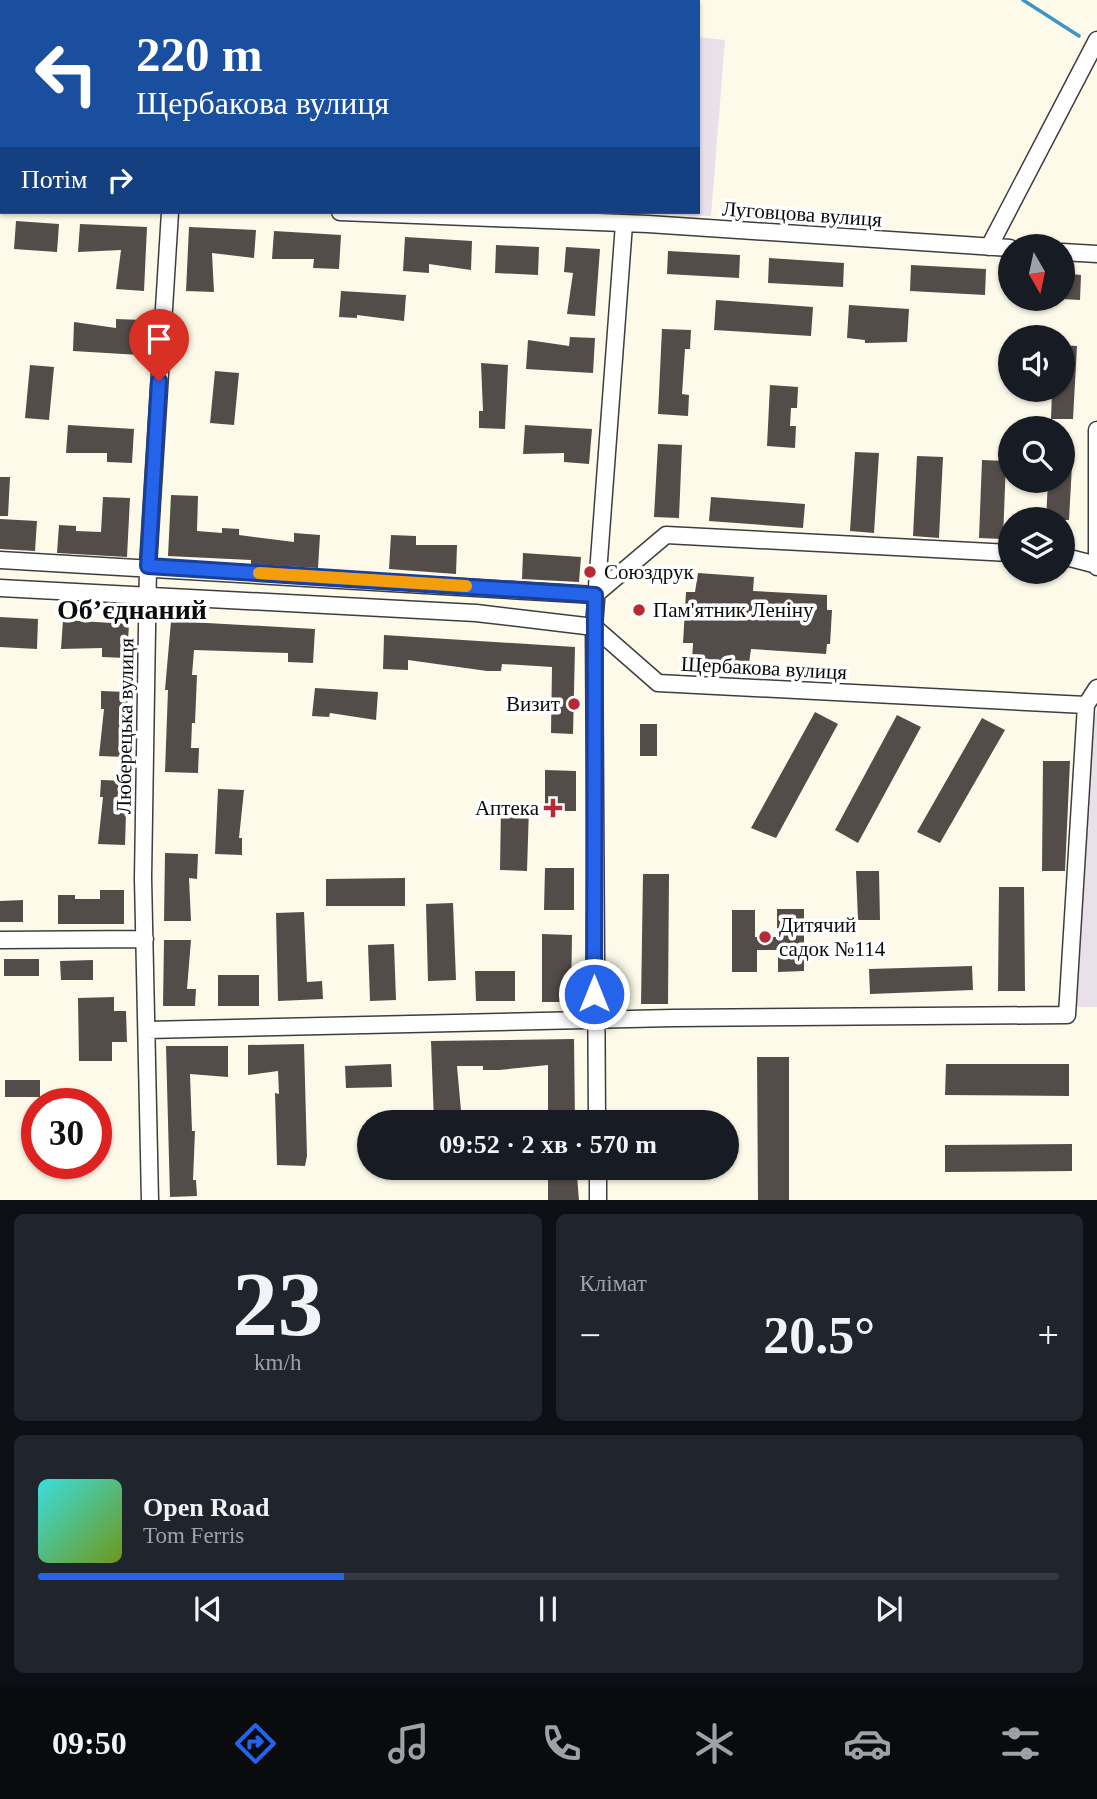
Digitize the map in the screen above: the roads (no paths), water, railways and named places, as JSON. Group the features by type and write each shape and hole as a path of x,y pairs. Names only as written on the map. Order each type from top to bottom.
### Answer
{"street":[{"path":"989,247 1097,40"},
{"name":"Люберецька вулиця","path":"150,1200 145,939 148,566 170,214"},
{"name":"Луговцова вулиця","path":"392,214 624,223 998,247"},
{"path":"597,1110 594,1020 594,627 624,223"},
{"path":"1075,253 1097,254"},
{"path":"1075,560 1097,566 1097,430"},
{"path":"0,559 595,595 666,535 998,552"},
{"path":"0,589 476,613 594,627"},
{"name":"Щербакова вулиця","path":"594,627 658,683 1086,705"},
{"path":"146,1030 594,1020 1067,1015 1086,705 1097,688"},
{"path":"0,940 145,939"},
{"path":"598,1180 598,1200"}],"waterway":[{"path":"1023,0 1079,36"}],"place":[{"name":"Союздрук","path":"590,572"},
{"name":"Пам'ятник Леніну","path":"639,610"},
{"name":"Визит","path":"574,704"},
{"name":"Аптека","path":"553,808"},
{"name":"Дитячий садок №114","path":"765,937"}],"district":[{"name":"Об’єднаний","path":"132,609"}]}
